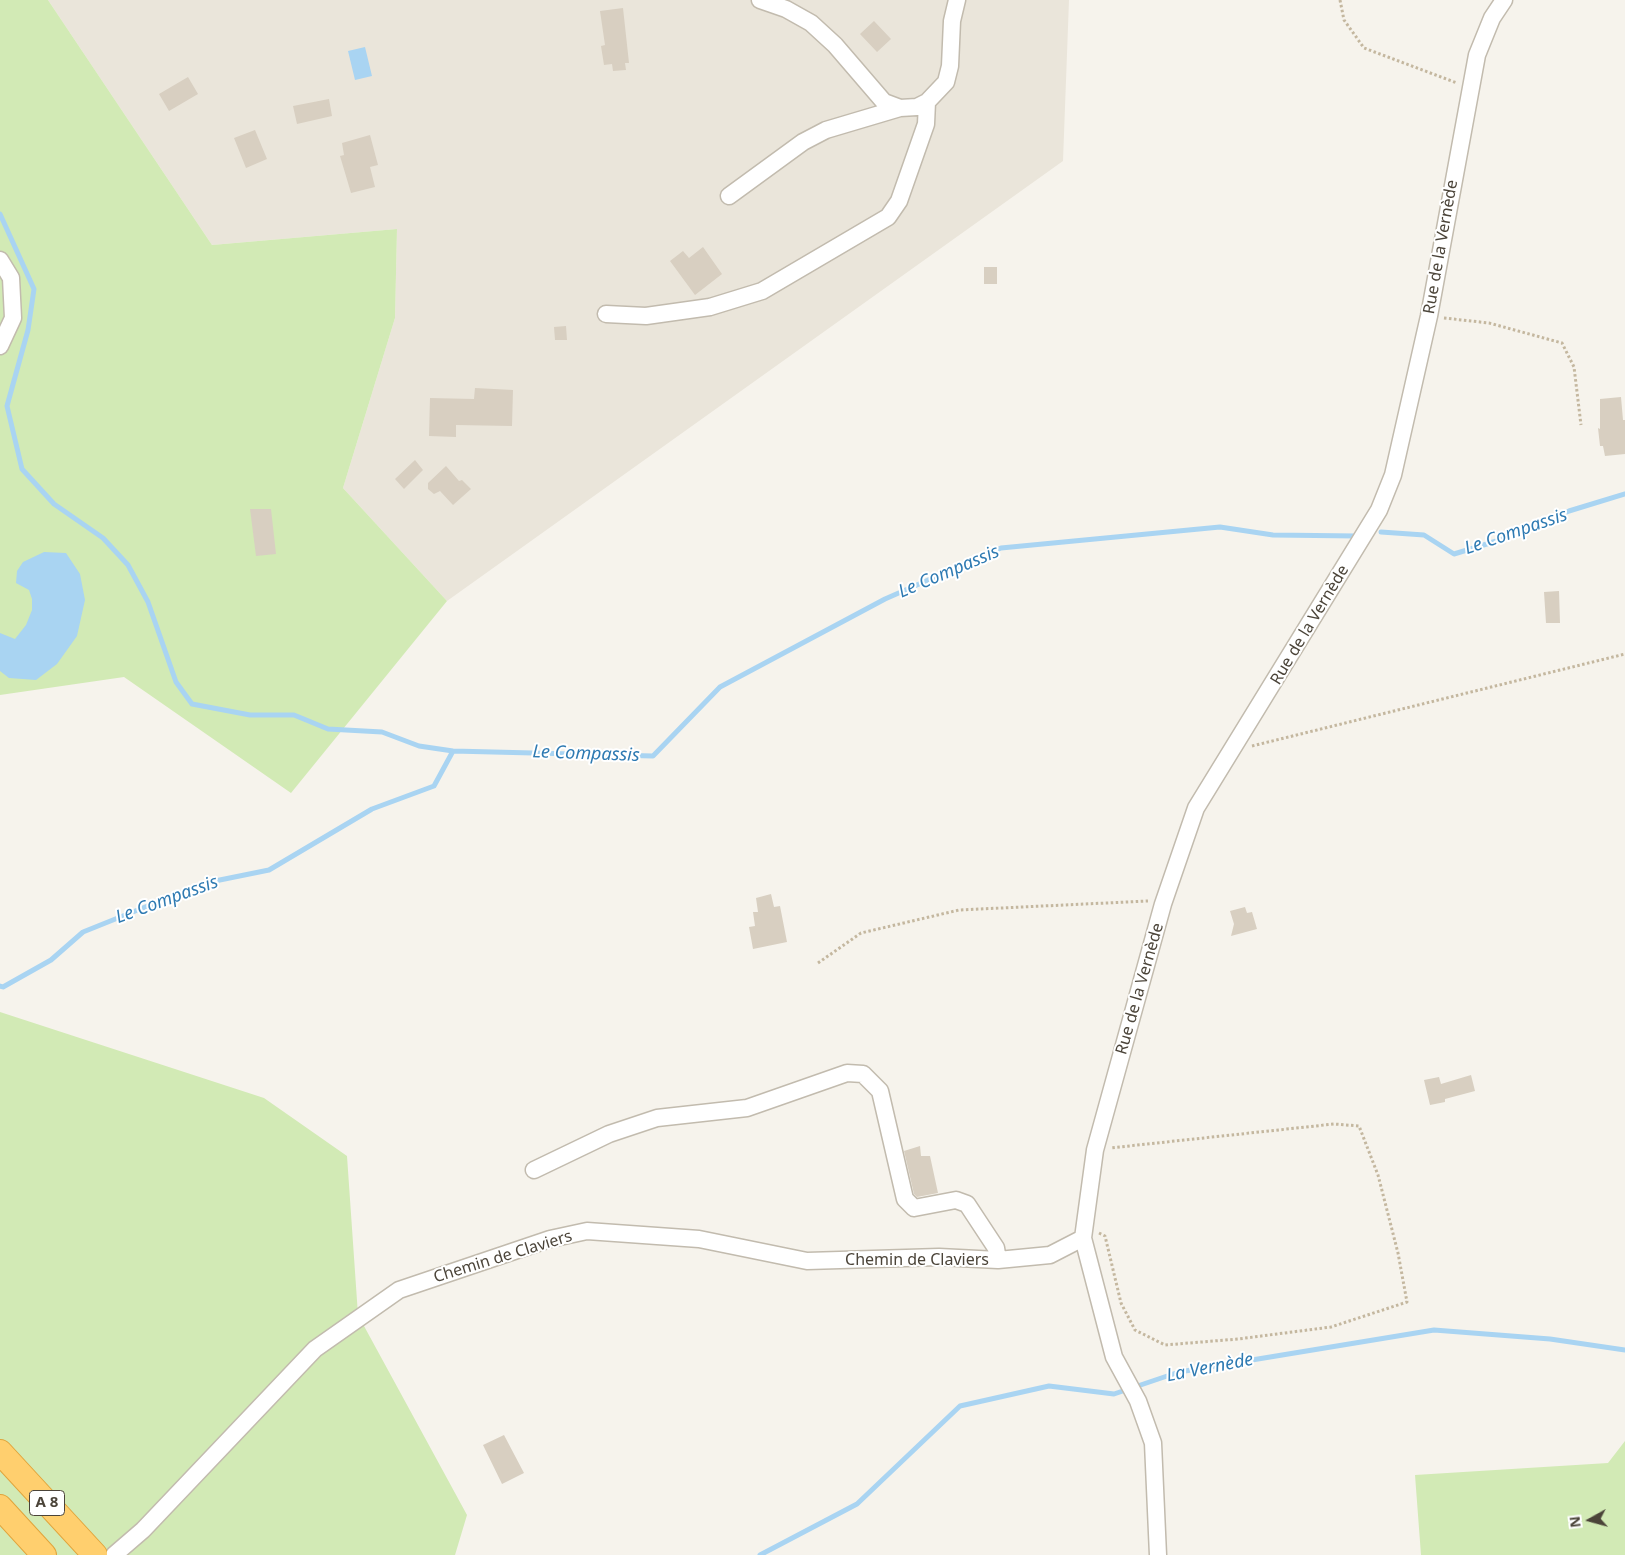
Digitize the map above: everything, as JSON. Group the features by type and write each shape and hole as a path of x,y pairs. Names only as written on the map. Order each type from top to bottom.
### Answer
{"highway":[{"name":"A 8","path":"0,1452 95,1555"},
{"name":"A 8","path":"0,1507 44,1555"}],"street":[{"path":"760,0 786,9 811,23 835,45 884,102 900,108"},
{"path":"729,196 803,142 826,130 900,108 917,107 927,102 946,82 950,66 952,21 957,0"},
{"name":"Rue de la Vernède","path":"1083,1238 1095,1150 1163,904 1196,808 1379,510 1394,475 1429,316 1477,55 1492,18 1504,0"},
{"path":"606,314 646,316 710,307 762,291 888,217 899,201 926,124 927,102"},
{"path":"0,260 10,278 13,318 0,346"},
{"path":"534,1170 609,1134 657,1118 747,1108 847,1073 863,1074 880,1091 905,1199 914,1208 956,1200 967,1204 996,1248 998,1260"},
{"name":"Chemin de Claviers","path":"114,1555 144,1530 315,1349 399,1290 550,1239 587,1231 699,1239 807,1261 939,1257 998,1260 1050,1255 1083,1238"},
{"path":"1083,1238 1109,1341 1122,1372 1138,1402 1153,1443 1158,1555"}],"path":[{"path":"1340,0 1344,20 1364,48 1452,82 1470,86"},
{"path":"1429,316 1489,323 1562,343 1574,368 1581,425"},
{"path":"1237,742 1252,746 1625,654"},
{"path":"818,963 861,932 959,910 1140,900 1163,904"},
{"path":"1083,1238 1097,1232 1105,1236 1121,1303 1135,1330 1165,1345 1238,1339 1331,1327 1406,1302 1398,1253 1378,1175 1359,1126 1334,1124 1095,1150"}],"shaded area":[{"path":"48,0 1069,0 1063,161 447,601 343,488 395,318 397,229 212,245"}],"green space":[{"path":"0,0 48,0 212,245 397,229 395,318 343,488 447,601 291,793 124,677 0,695"},
{"path":"0,1012 264,1098 347,1156 358,1315 467,1515 455,1555 0,1555"},
{"path":"1625,1441 1625,1555 1421,1555 1415,1475 1608,1463"}],"water":[{"path":"365,47 372,76 355,80 348,51"},
{"path":"44,552 66,553 80,574 85,600 77,636 57,664 36,680 9,678 0,671 0,633 15,639 26,625 32,610 32,599 29,590 16,583 17,571 23,562"}],"building":[{"path":"623,8 629,63 625,63 626,70 613,71 612,64 604,65 601,46 605,45 600,11"},
{"path":"874,21 891,39 877,52 860,34"},
{"path":"188,77 198,94 169,111 159,94"},
{"path":"329,99 332,116 297,124 293,106"},
{"path":"255,130 267,159 246,168 234,138"},
{"path":"370,135 378,165 370,167 375,187 351,193 340,156 344,155 342,143"},
{"path":"703,247 722,274 695,295 670,261 683,251 689,258"},
{"path":"984,267 997,267 997,284 984,284"},
{"path":"566,326 567,340 555,340 554,327"},
{"path":"475,388 513,390 512,426 456,425 456,437 429,436 430,398 474,399"},
{"path":"1621,397 1623,420 1625,420 1625,454 1605,456 1603,446 1600,446 1598,428 1600,429 1600,399"},
{"path":"415,460 423,470 404,489 395,479"},
{"path":"446,466 459,481 462,480 471,489 453,505 440,491 434,494 428,489 428,483"},
{"path":"250,509 271,509 276,554 256,556"},
{"path":"1559,591 1560,623 1546,623 1544,592"},
{"path":"771,894 774,907 780,906 787,942 753,949 749,927 755,926 753,912 758,912 756,898"},
{"path":"1245,907 1247,913 1252,912 1257,929 1231,936 1234,924 1230,911"},
{"path":"1471,1075 1475,1091 1445,1099 1445,1102 1430,1105 1424,1080 1439,1077 1441,1084"},
{"path":"920,1146 921,1156 930,1156 938,1193 917,1197 914,1194 904,1151"},
{"path":"504,1435 524,1473 502,1484 483,1445"}],"waterway":[{"name":"Le Compassis","path":"0,214 34,289 28,330 7,406 22,469 54,504 103,538 128,565 148,602 176,682 192,704 250,715 294,715 328,729 382,732 419,746 453,751 653,756 720,687 885,599 1001,548 1220,527 1273,535 1357,536"},
{"name":"Le Compassis","path":"1381,532 1424,535 1454,554 1503,539 1569,511 1625,494"},
{"name":"Le Compassis","path":"0,986 3,987 51,960 83,932 205,883 269,870 372,809 434,786 453,751"},
{"name":"La Vernède","path":"760,1555 857,1504 960,1406 1049,1386 1114,1394 1179,1372 1434,1330 1550,1339 1625,1350"}]}
